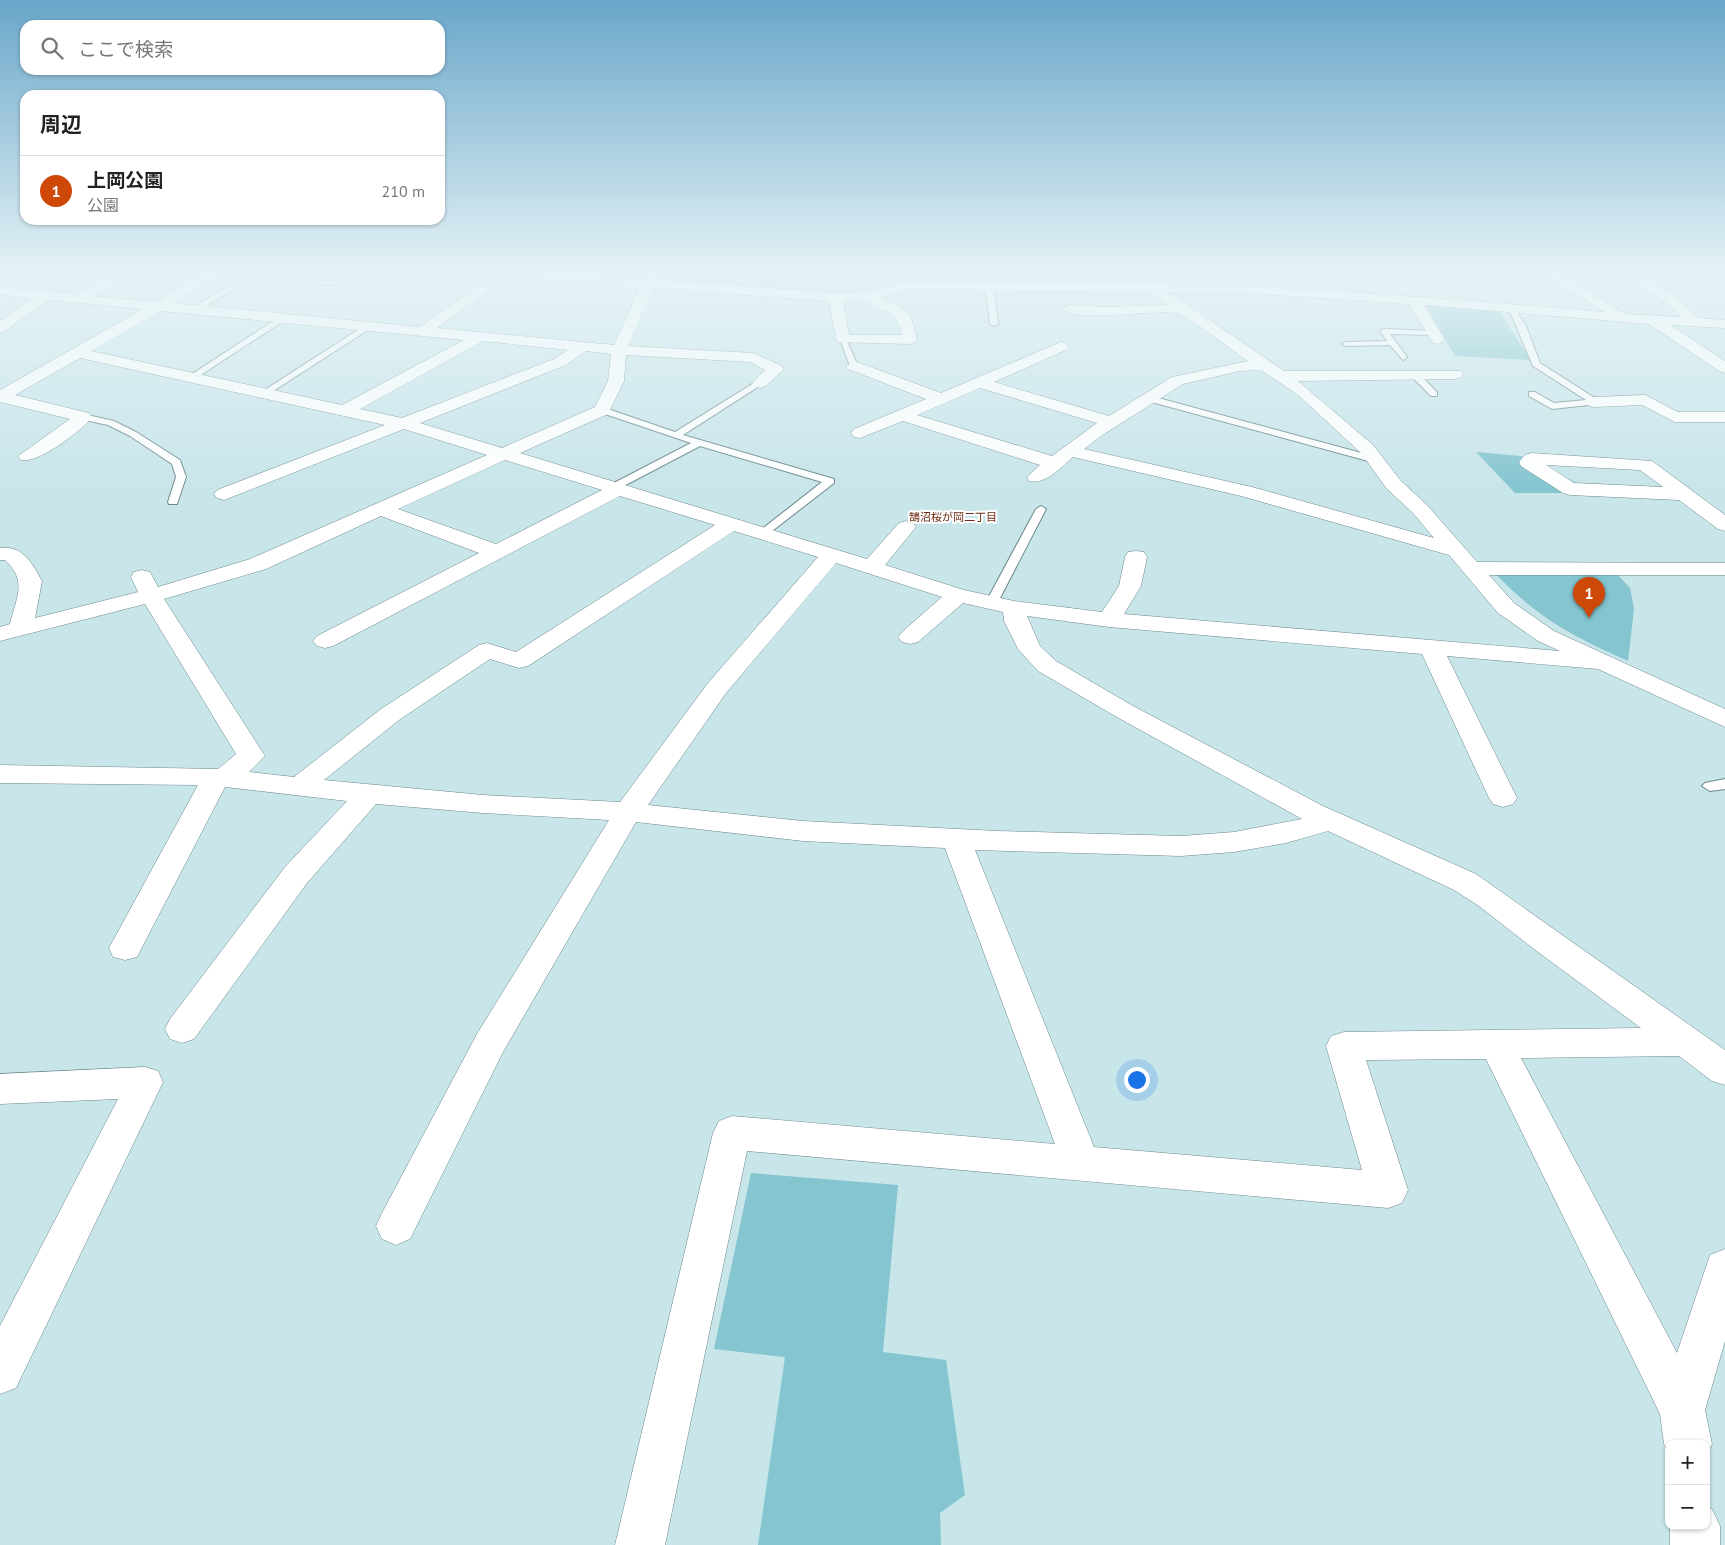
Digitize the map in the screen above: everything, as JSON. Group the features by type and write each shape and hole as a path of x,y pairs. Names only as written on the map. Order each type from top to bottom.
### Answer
{"street":[{"path":"1,397 91,345"},
{"path":"344,411 465,345"},
{"path":"572,345 619,350 753,358 776,369 760,382"},
{"path":"10,631 146,586 258,564 383,510 602,410 616,381 619,350 621,345"},
{"path":"1235,345 1312,398 1376,460 1394,485 1420,509 1506,608 1524,622 1546,636 1725,719"},
{"path":"1691,345 1725,368"},
{"path":"224,494 560,362 582,346"},
{"path":"860,433 1061,347"},
{"path":"78,353 401,423 872,566 958,595 1003,605 1109,620 1600,662"},
{"path":"854,366 940,398"},
{"path":"1036,478 1098,430 1178,380 1240,366 1271,370 1415,375 1455,374"},
{"path":"978,382 1112,422"},
{"path":"1,397 82,417"},
{"path":"1595,402 1646,400 1675,417 1725,417"},
{"path":"901,415 1054,463"},
{"path":"27,456 40,450 82,417"},
{"path":"1069,451 1245,492 1454,550"},
{"path":"1684,494 1570,489 1528,462 1531,459 1645,465 1684,494 1725,525"},
{"path":"325,641 617,488"},
{"path":"383,510 497,552"},
{"path":"299,787 336,753 401,704 487,650 519,661 732,523"},
{"path":"872,566 906,527"},
{"path":"0,554 10,553 22,564 32,581 10,631"},
{"path":"396,1226 490,1044 628,812 717,688 831,555"},
{"path":"1109,620 1130,586 1136,557"},
{"path":"1472,568 1725,569"},
{"path":"125,948 220,778 251,756 146,586"},
{"path":"910,637 958,595"},
{"path":"1003,605 1016,621 1030,649 1047,666 1189,746 1330,821 1465,882 1725,1070"},
{"path":"1431,647 1503,798"},
{"path":"0,774 220,778 369,794 628,812 803,831 956,839 1180,846 1234,842 1286,833 1330,821"},
{"path":"182,1029 296,875 369,794"},
{"path":"956,839 1082,1164"},
{"path":"640,1545 732,1133 1388,1190 1344,1046 1686,1042"},
{"path":"1496,1044 1685,1427"},
{"path":"0,1089 145,1082 0,1372"},
{"path":"1685,1427 1725,1269"},
{"path":"1695,1530 1695,1545"}],"lane":[{"path":"190,378 242,345"},
{"path":"264,393 340,345"},
{"path":"845,345 854,366"},
{"path":"1394,345 1402,357"},
{"path":"1529,345 1536,364 1595,402"},
{"path":"1415,375 1434,394"},
{"path":"676,435 760,382"},
{"path":"1532,394 1552,406 1595,402"},
{"path":"1147,398 1376,460"},
{"path":"602,410 676,435 830,481 763,533"},
{"path":"82,417 111,423 122,428 176,462 181,468 181,476 173,502"},
{"path":"617,488 699,442"},
{"path":"1003,605 1041,509"}],"shaded area":[{"path":"1449,345 1521,345 1531,360 1455,356"},
{"path":"1476,452 1521,456 1575,482 1592,493 1515,493"},
{"path":"1494,572 1617,574 1630,588 1634,609 1628,661 1589,643 1556,624 1525,601"},
{"path":"751,1173 898,1185 883,1352 946,1360 965,1495 940,1513 941,1545 758,1545 785,1357 714,1349"}],"place":[{"name":"上岡公園","path":"1589,618"}],"district":[{"name":"鵠沼桜が岡二丁目","path":"953,517"}]}
